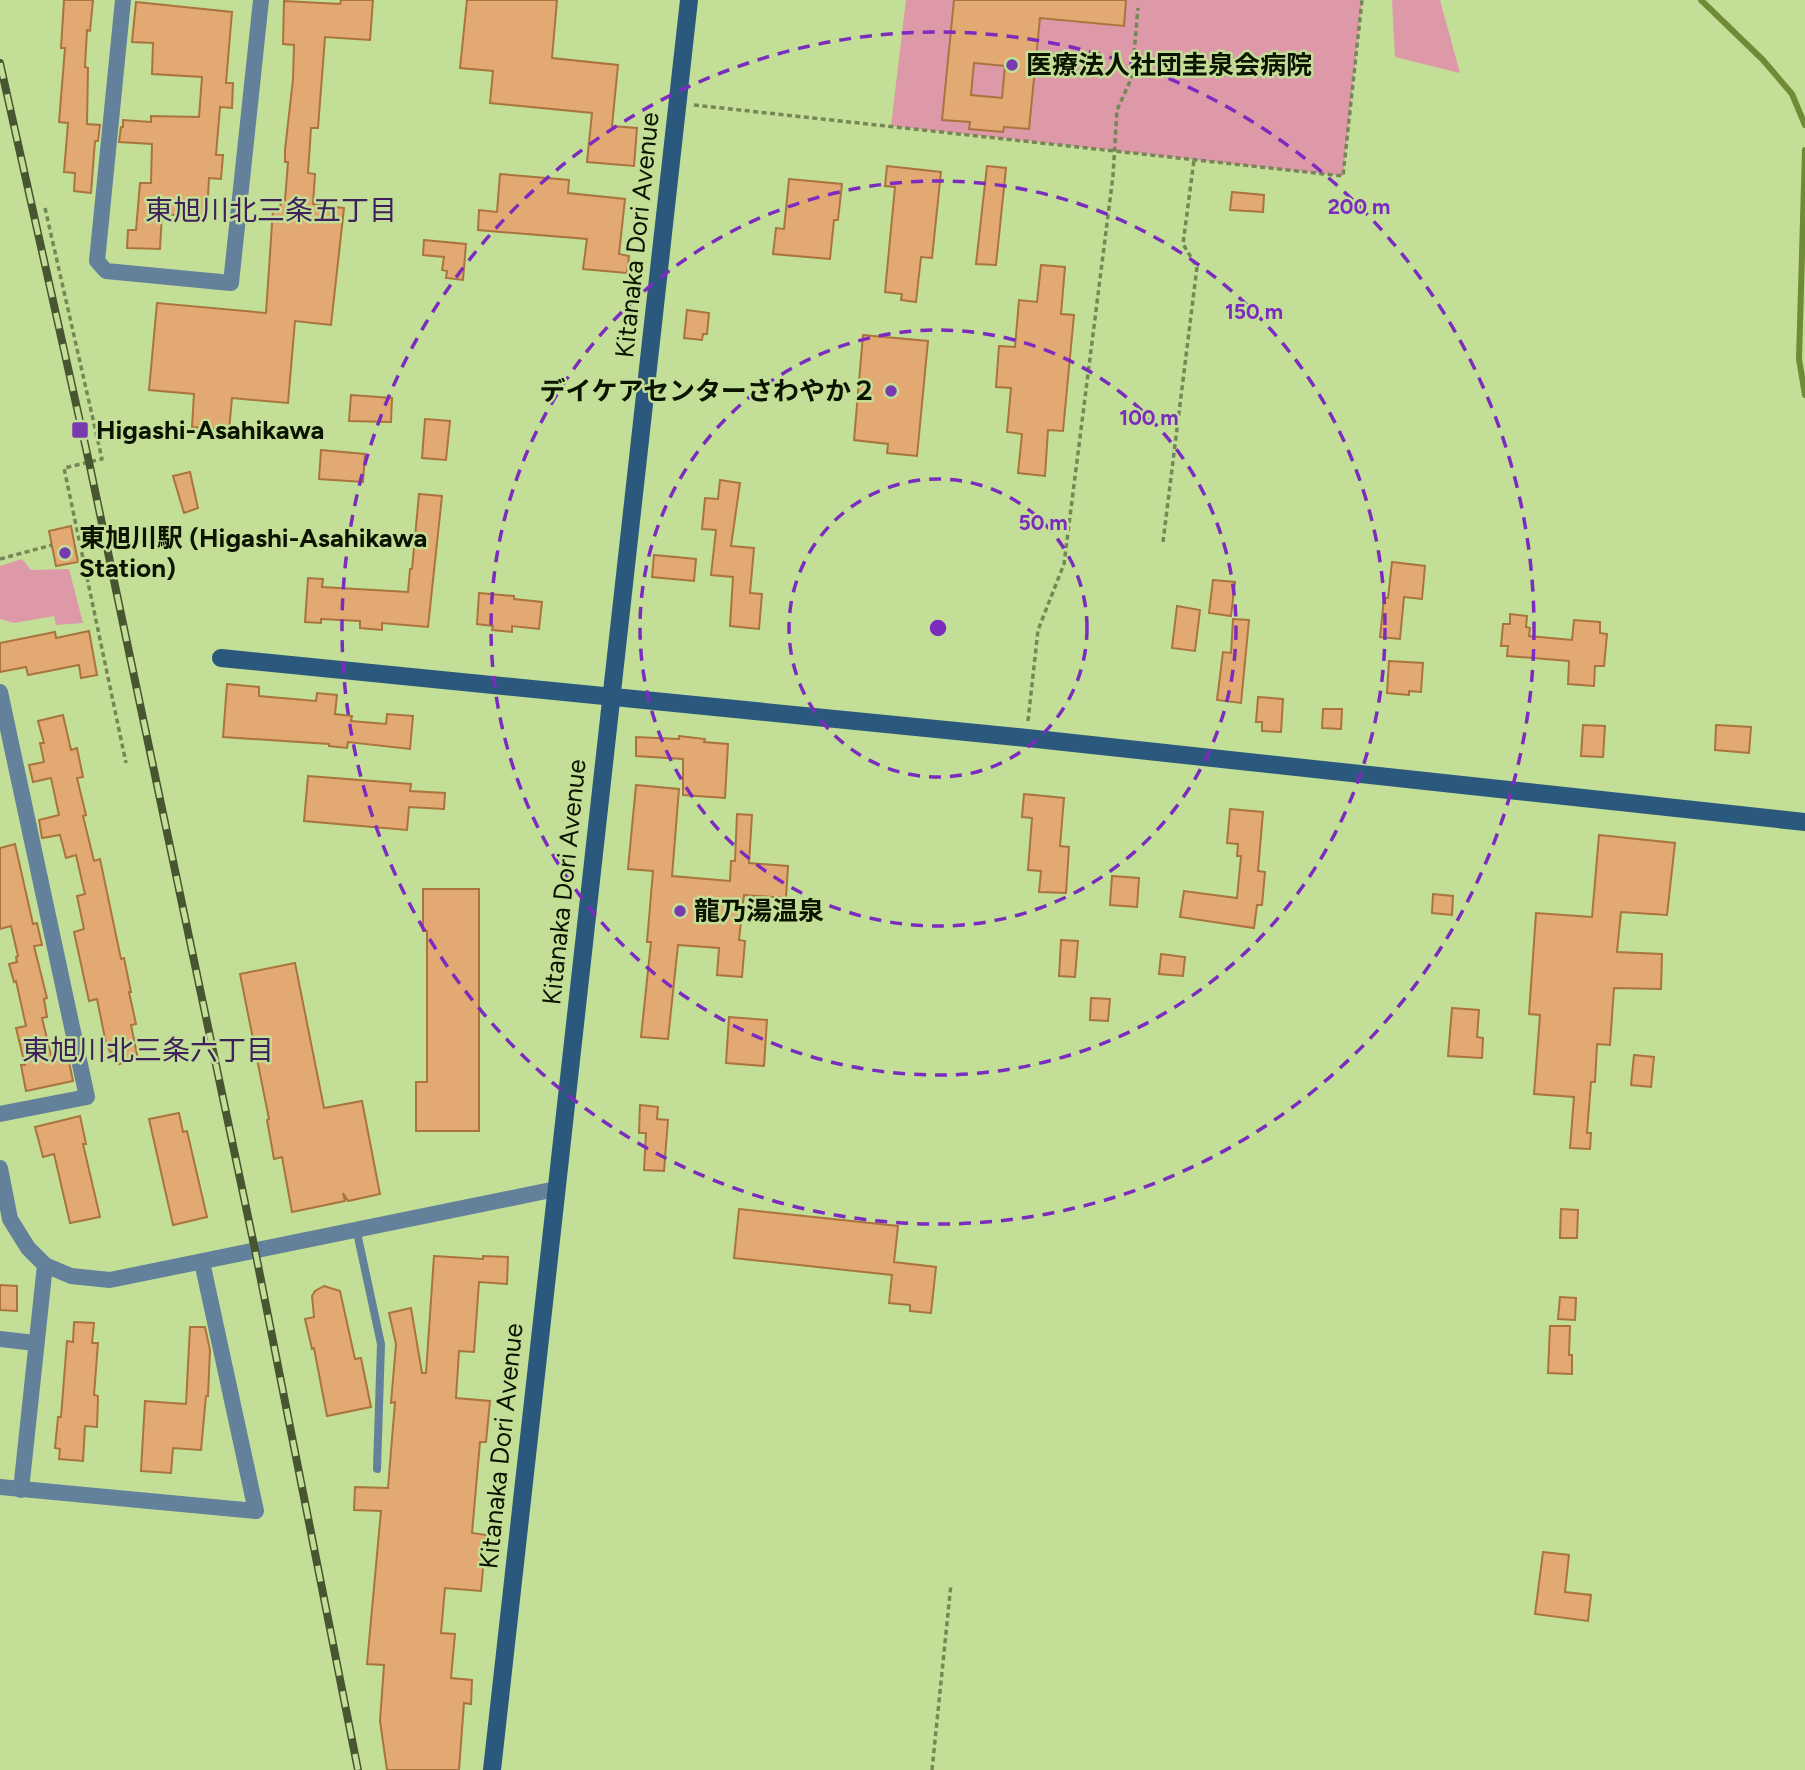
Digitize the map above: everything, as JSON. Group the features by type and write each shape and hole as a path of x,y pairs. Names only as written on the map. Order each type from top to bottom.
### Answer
{"street":[{"path":"123,0 97,261 106,271 231,284 261,0"},
{"name":"Kitanaka Dori Avenue","path":"492,1770 689,0"},
{"path":"221,657 1027,738 1805,822"},
{"path":"0,692 87,1097 0,1114"},
{"path":"0,1168 10,1219 28,1248 45,1265 71,1276 110,1280 556,1189"},
{"path":"0,1488 256,1511 202,1262"},
{"path":"21,1490 45,1265"},
{"path":"0,1339 35,1343"}],"lane":[{"path":"356,1228 381,1344 377,1469"}],"path":[{"path":"678,105 1343,176 1362,0"},
{"path":"1027,738 1038,630 1064,564 1113,176 1117,110 1132,77 1138,8"},
{"path":"1163,542 1197,267 1183,244 1195,159"},
{"path":"45,208 102,459 64,468 126,763"},
{"path":"0,559 52,545"},
{"path":"932,1770 951,1584"}],"shaded area":[{"path":"906,0 1362,0 1343,176 891,126"},
{"path":"1392,0 1440,0 1460,73 1395,57"},
{"path":"22,559 31,570 69,569 83,623 56,625 54,616 14,623 0,619 0,566"}],"building":[{"path":"64,0 93,0 90,31 87,30 85,67 88,68 87,124 100,125 98,141 95,141 91,193 74,191 75,173 64,172 68,123 59,122 65,48 61,48"},
{"path":"341,0 373,0 370,40 325,37 318,128 311,128 308,173 315,174 313,204 344,208 331,325 295,321 288,403 232,398 229,430 192,427 194,394 149,390 157,303 266,313 273,209 280,209 281,199 285,200 288,162 285,162 285,150 293,79 294,45 283,44 284,1 340,4"},
{"path":"467,0 557,0 552,58 618,65 612,126 637,128 634,166 587,162 592,113 490,103 493,71 460,68"},
{"name":"医療法人社団圭泉会病院","path":"954,0 1126,0 1124,26 1040,18 1029,129 1004,127 1003,132 969,129 970,122 942,120","holes":["974,63 1005,66 1002,98 971,95"]},
{"path":"136,2 232,12 226,83 233,83 232,108 220,107 216,155 223,155 221,179 209,178 207,217 162,214 160,249 127,248 128,230 136,230 140,183 151,183 152,144 119,142 121,127 123,120 151,122 151,116 199,117 202,77 152,74 153,43 132,42"},
{"path":"887,166 941,172 932,258 921,257 916,302 901,300 902,294 885,292 895,187 885,186"},
{"path":"987,166 1006,168 996,265 976,264"},
{"path":"500,174 569,180 568,193 625,199 619,254 629,256 627,273 583,269 587,239 478,230 479,210 497,212"},
{"path":"789,179 842,184 838,220 834,220 830,259 773,254 776,228 784,229"},
{"path":"1232,192 1264,195 1263,212 1230,210"},
{"path":"424,240 466,244 463,280 446,278 447,271 442,270 444,257 423,255"},
{"path":"1041,265 1065,267 1061,314 1074,315 1063,431 1048,430 1045,476 1018,473 1022,434 1007,432 1011,388 996,387 999,346 1015,347 1019,300 1037,302"},
{"path":"687,310 709,313 707,334 703,334 702,340 684,338"},
{"name":"デイケアセンターさわやか２","path":"863,335 928,341 917,456 887,453 888,444 854,440"},
{"path":"351,395 392,398 391,422 349,421"},
{"path":"425,419 450,421 446,460 422,458"},
{"path":"321,450 365,454 363,482 319,479"},
{"path":"190,472 198,508 184,513 173,476"},
{"path":"720,480 740,483 731,546 754,548 750,593 762,594 759,629 730,626 733,577 711,575 716,530 702,529 705,498 718,499"},
{"path":"419,494 442,496 428,627 382,623 382,630 360,628 360,621 321,619 321,623 305,622 308,578 323,579 322,587 408,592"},
{"name":"東旭川駅 (Higashi-Asahikawa Station)","path":"71,526 78,562 56,566 49,531"},
{"path":"654,555 696,559 694,581 652,577"},
{"path":"1392,562 1425,566 1422,599 1404,597 1400,639 1380,637 1384,598 1388,598"},
{"path":"1213,580 1235,582 1231,616 1209,613"},
{"path":"479,593 542,602 539,629 512,626 512,632 492,630 493,626 477,624"},
{"path":"1177,606 1200,610 1195,651 1172,648"},
{"path":"1510,614 1527,616 1529,636 1572,640 1574,620 1600,622 1600,633 1607,634 1604,666 1595,666 1594,686 1568,684 1569,661 1507,656 1508,646 1501,646 1503,624 1510,624"},
{"path":"1233,619 1249,620 1241,703 1217,700 1223,652 1231,653"},
{"path":"89,631 97,675 81,678 79,665 28,675 26,667 0,672 0,643 55,632 56,638"},
{"path":"1389,661 1423,663 1421,692 1409,691 1409,695 1387,693"},
{"path":"227,684 259,687 259,696 316,701 317,693 337,695 335,714 352,716 351,721 386,724 387,714 413,716 410,749 348,742 347,748 329,744 223,737"},
{"path":"1258,697 1283,699 1281,732 1262,731 1262,722 1256,722"},
{"path":"1323,709 1342,709 1341,729 1322,728"},
{"path":"63,715 71,750 77,748 83,777 77,778 86,815 83,816 94,861 100,859 121,959 124,958 131,992 136,1024 131,1025 138,1059 119,1064 117,1051 110,1052 106,1043 97,999 89,1001 74,932 84,929 77,896 85,894 76,855 66,858 60,835 42,838 39,820 59,815 51,778 33,782 29,765 44,762 40,743 44,743 38,721"},
{"path":"1583,725 1605,726 1603,757 1581,756"},
{"path":"1716,725 1751,727 1749,753 1715,750"},
{"path":"679,736 728,744 725,798 683,795 683,759 636,756 636,737 679,739"},
{"path":"308,776 411,784 410,791 445,793 444,809 409,807 407,830 304,821"},
{"path":"636,785 679,789 672,876 730,881 731,861 735,861 737,814 752,815 749,863 788,866 786,898 744,895 739,940 745,941 742,977 717,975 719,948 678,945 668,1039 641,1037 651,942 647,942 653,871 628,869"},
{"path":"1024,794 1064,798 1060,846 1069,847 1066,893 1039,892 1041,871 1028,870 1032,818 1022,817"},
{"path":"1230,809 1263,812 1258,871 1265,872 1262,905 1257,905 1254,928 1180,917 1184,891 1237,898 1241,856 1237,856 1238,844 1227,843"},
{"path":"1599,835 1675,843 1667,915 1621,912 1617,952 1662,954 1661,989 1614,988 1610,1045 1597,1044 1595,1082 1591,1082 1587,1133 1591,1133 1590,1149 1570,1148 1574,1097 1534,1094 1540,1015 1529,1014 1536,913 1592,917"},
{"path":"15,844 33,924 37,923 42,945 34,946 47,998 44,999 47,1017 42,1018 51,1055 67,1052 73,1081 26,1091 21,1065 25,1065 16,1028 26,1026 16,981 14,982 9,964 17,962 18,956 11,926 0,929 0,848"},
{"path":"1112,876 1139,878 1137,907 1110,905"},
{"path":"423,889 479,889 479,1131 416,1131 416,1082 427,1082 427,931 423,931"},
{"path":"1433,894 1453,896 1452,915 1432,913"},
{"path":"1061,940 1078,941 1075,977 1059,976"},
{"path":"1161,954 1185,957 1183,976 1159,974"},
{"path":"295,963 324,1108 362,1101 380,1194 348,1201 343,1193 345,1201 292,1212 282,1157 274,1159 267,1120 269,1119 240,974"},
{"path":"1091,998 1110,999 1108,1021 1090,1020"},
{"path":"1452,1008 1479,1010 1477,1037 1483,1038 1482,1058 1448,1056"},
{"path":"729,1017 767,1020 764,1066 726,1063"},
{"path":"1634,1055 1654,1057 1651,1087 1631,1085"},
{"path":"640,1105 658,1107 657,1119 668,1120 664,1171 644,1170 646,1133 639,1133"},
{"path":"179,1113 183,1132 187,1131 207,1217 173,1225 149,1119"},
{"path":"80,1116 86,1144 83,1144 100,1217 70,1223 54,1154 43,1157 35,1127"},
{"path":"739,1209 898,1226 894,1262 936,1267 931,1313 910,1311 910,1305 889,1303 892,1275 734,1258"},
{"path":"1561,1209 1578,1210 1577,1238 1560,1238"},
{"path":"434,1256 483,1259 483,1256 508,1257 507,1284 479,1282 474,1352 459,1351 456,1398 490,1401 486,1442 480,1442 472,1533 486,1535 481,1591 445,1588 441,1633 455,1634 451,1678 472,1680 471,1704 464,1703 459,1770 387,1770 380,1721 384,1665 367,1664 381,1511 354,1510 355,1487 388,1488 395,1402 391,1403 396,1344 389,1313 411,1308 422,1373 426,1373"},
{"path":"0,1285 17,1286 17,1311 0,1310"},
{"path":"324,1286 340,1291 355,1359 361,1358 371,1407 327,1416 314,1348 312,1349 305,1319 314,1317 312,1296"},
{"path":"1560,1297 1576,1298 1575,1320 1558,1319"},
{"path":"74,1322 94,1323 92,1343 98,1343 94,1395 98,1396 97,1427 85,1426 83,1461 59,1459 60,1449 55,1448 58,1417 61,1417 67,1341 73,1342"},
{"path":"1550,1326 1570,1326 1569,1355 1572,1355 1572,1374 1548,1373"},
{"path":"190,1327 205,1327 210,1350 208,1396 201,1450 173,1448 171,1473 141,1471 145,1401 186,1404"},
{"path":"1543,1552 1569,1555 1565,1592 1591,1595 1588,1621 1535,1614"}],"waterway":[{"path":"1701,0 1763,60 1792,94 1805,125"},
{"path":"1805,150 1799,359 1805,395"}],"railway":[{"path":"0,63 89,462 255,1250 358,1770"}],"place":[{"name":"医療法人社団圭泉会病院","path":"1012,65"},
{"name":"デイケアセンターさわやか２","path":"891,391"},
{"name":"Higashi-Asahikawa","path":"80,430"},
{"name":"東旭川駅 (Higashi-Asahikawa Station)","path":"65,553"},
{"name":"龍乃湯温泉","path":"680,911"}],"district":[{"name":"東旭川北三条五丁目","path":"271,210"},
{"name":"東旭川北三条六丁目","path":"148,1050"}]}
